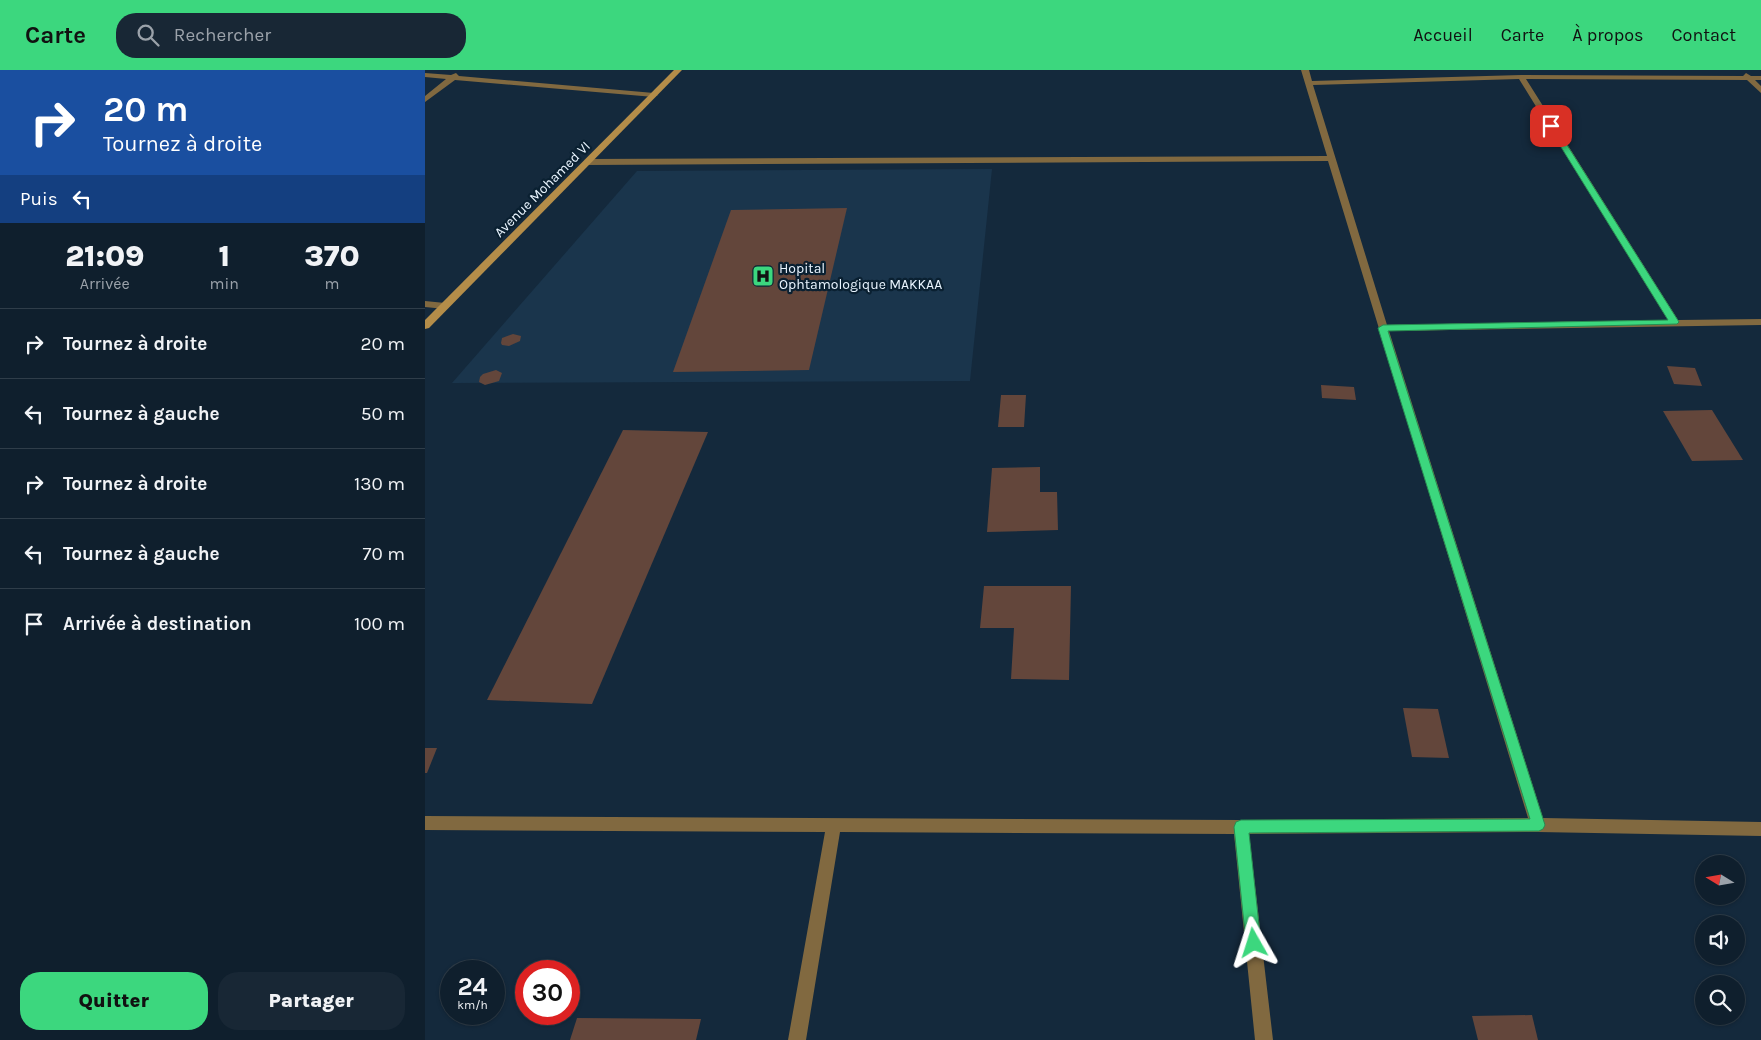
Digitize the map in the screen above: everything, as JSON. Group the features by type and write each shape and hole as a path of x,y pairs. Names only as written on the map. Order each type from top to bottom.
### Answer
{"street":[{"path":"425,100 463,70"},
{"name":"Avenue Mohamed VI","path":"425,326 678,70"},
{"path":"1305,70 1383,328 1539,825"},
{"path":"1741,70 1761,92"},
{"path":"425,75 654,95"},
{"path":"1309,83 1521,77 1761,78"},
{"path":"1521,77 1674,322"},
{"path":"588,162 1332,158"},
{"path":"425,304 445,306"},
{"path":"1383,328 1761,322"},
{"path":"425,822 1241,827 1539,825 1761,829"},
{"path":"797,1040 834,824"},
{"path":"1241,827 1264,1040"}],"shaded area":[{"name":"Hopital Ophtamologique MAKKAA","path":"992,169 970,381 452,383 637,171"}],"building":[{"path":"847,208 809,370 673,372 731,210"},
{"path":"513,334 521,336 520,341 509,346 502,345 502,338"},
{"path":"1667,366 1695,368 1702,386 1674,384"},
{"path":"496,370 502,373 499,381 485,385 479,382 483,374"},
{"path":"1321,385 1354,387 1356,400 1322,398"},
{"path":"1001,395 1026,395 1024,427 998,427"},
{"path":"1712,410 1743,460 1692,461 1663,411"},
{"path":"623,430 708,432 592,704 487,700"},
{"path":"1040,467 1040,492 1057,492 1058,530 987,532 992,468"},
{"path":"984,586 1071,586 1069,680 1011,679 1014,628 980,628"},
{"path":"1403,708 1438,709 1449,758 1412,757"},
{"path":"425,748 437,748 427,773 425,773"},
{"path":"1532,1015 1538,1040 1478,1040 1472,1016"},
{"path":"580,1018 701,1019 696,1040 570,1040 575,1025 580,1025"}],"place":[{"name":"Hopital Ophtamologique MAKKAA","path":"763,276"}],"route":[{"path":"1254,943 1241,827 1539,825 1383,328 1674,322 1551,126"}]}
